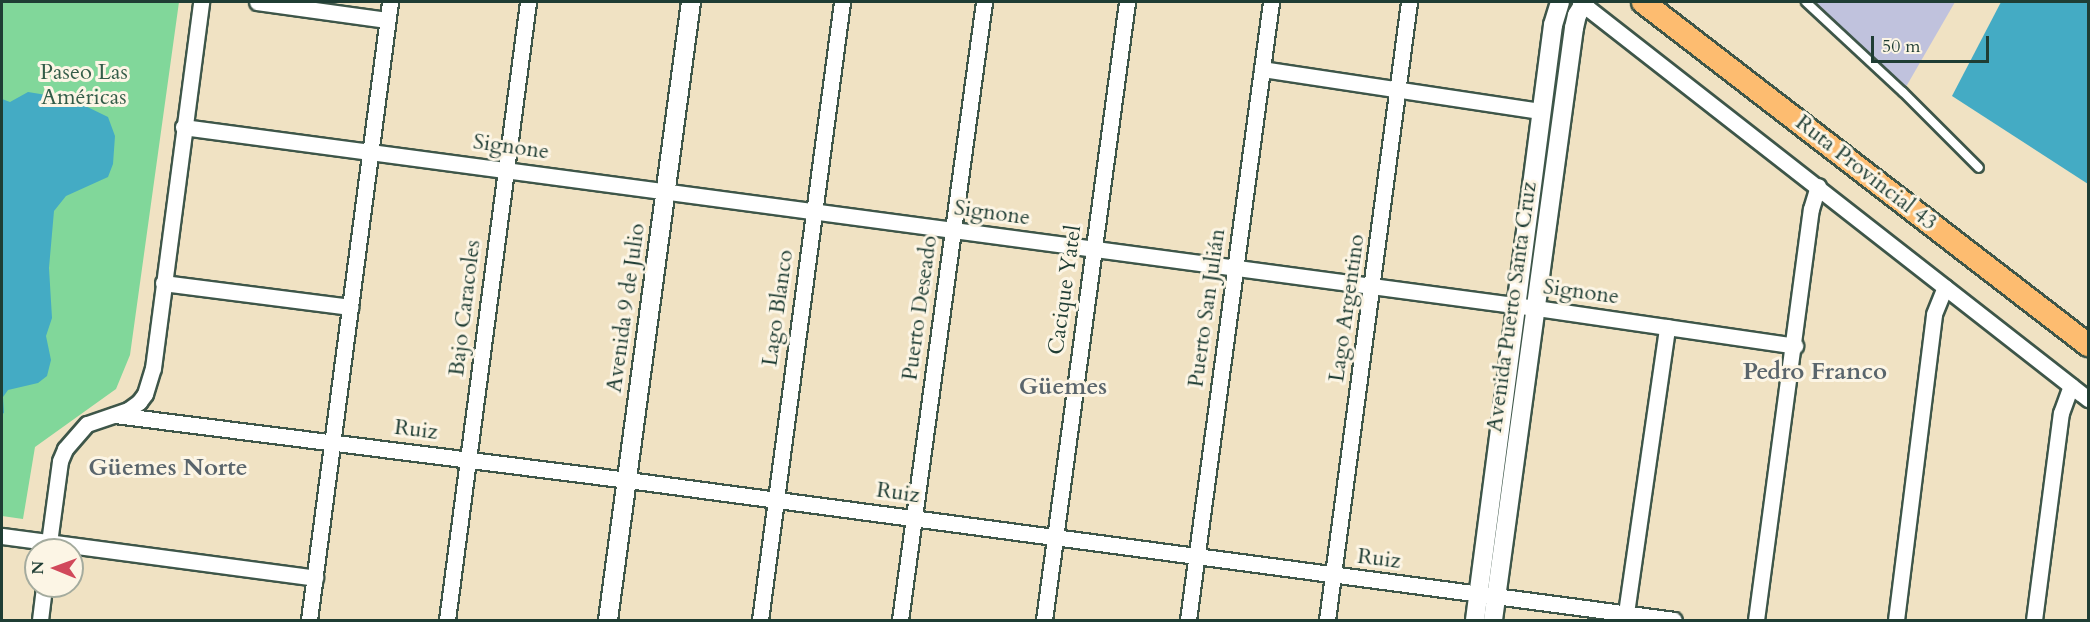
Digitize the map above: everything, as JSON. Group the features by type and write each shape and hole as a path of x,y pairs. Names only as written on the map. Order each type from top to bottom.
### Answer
{"main road":[{"name":"Ruta Provincial 43","path":"1643,2 2088,345"}],"street":[{"path":"50,538 60,461 65,449 87,424 128,410 145,394 153,368 201,2"},
{"path":"257,2 387,20"},
{"path":"309,621 390,2"},
{"name":"Bajo Caracoles","path":"447,621 528,2"},
{"name":"Avenida 9 de Julio","path":"608,621 691,2"},
{"name":"Lago Blanco","path":"760,621 842,2"},
{"name":"Puerto Deseado","path":"900,621 984,2"},
{"name":"Cacique Yatel","path":"1044,621 1127,2"},
{"name":"Puerto San Julián","path":"1188,621 1271,2"},
{"name":"Lago Argentino","path":"1327,621 1373,288 1409,2"},
{"name":"Avenida Puerto Santa Cruz","path":"1493,621 1488,595 1516,306 1553,25 1560,2"},
{"path":"1583,2 2088,399"},
{"name":"Avenida Puerto Santa Cruz","path":"1476,621 1488,595 1536,308 1574,28 1583,2"},
{"path":"1262,69 1541,111"},
{"name":"Signone","path":"183,127 369,150 1373,288 1536,308 1795,346"},
{"path":"1756,621 1812,209 1818,186"},
{"path":"164,283 351,307"},
{"path":"1896,621 1934,314 1945,287"},
{"path":"1625,617 1667,327"},
{"path":"2034,621 2061,413 2072,386"},
{"name":"Ruiz","path":"115,415 628,480 1488,595 1625,617 1674,621"},
{"path":"2,536 24,541"},
{"path":"84,550 315,578"},
{"path":"40,621 43,598"}],"lane":[{"path":"1806,2 1903,92 1979,168"}],"shaded area":[{"path":"1806,2 1955,2 1903,92"}],"green space":[{"name":"Paseo Las Américas","path":"2,2 179,2 130,355 116,389 35,447 23,519 2,516"}],"water":[{"path":"2001,2 2088,2 2088,184 1952,96"},
{"path":"28,92 71,99 108,117 115,136 113,164 108,177 66,196 54,211 49,268 52,318 46,336 51,360 47,376 38,383 8,390 3,397 4,413 2,414 2,99 10,102"}],"district":[{"name":"Pedro Franco","path":"1815,372"},
{"name":"Güemes","path":"1063,387"},
{"name":"Güemes Norte","path":"168,468"}]}
